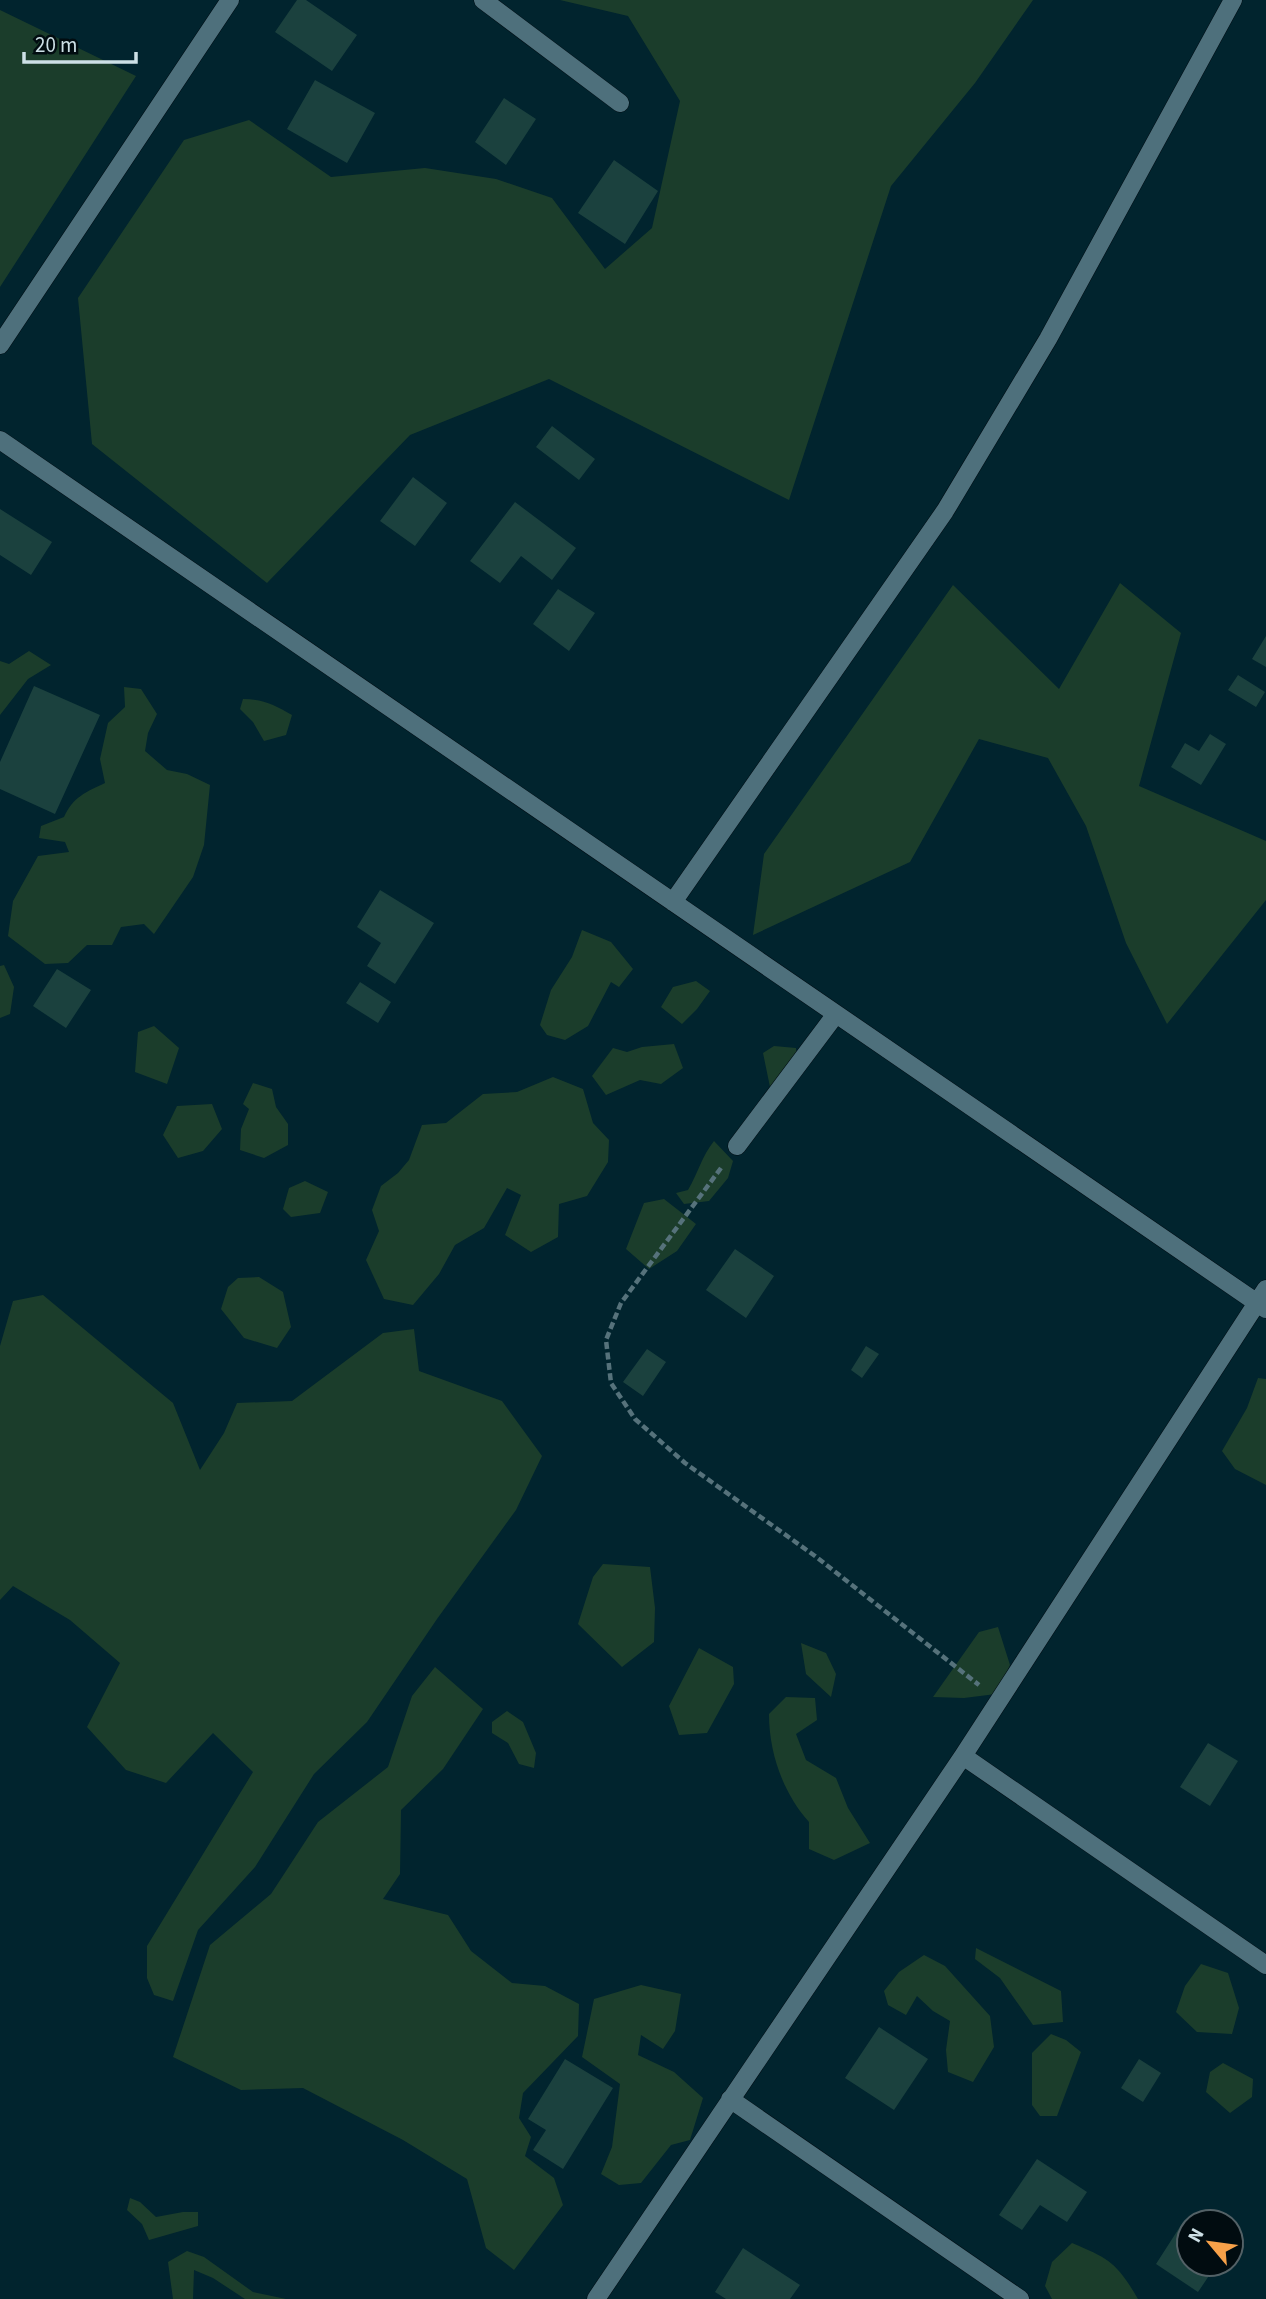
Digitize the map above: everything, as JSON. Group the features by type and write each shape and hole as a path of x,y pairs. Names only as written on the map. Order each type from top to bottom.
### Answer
{"street":[{"path":"0,345 230,0"},
{"path":"483,0 620,103"},
{"path":"673,902 945,511 1048,339 1233,0"},
{"path":"0,440 836,1014 1263,1300 963,1756 596,2299"},
{"path":"737,1146 836,1014"},
{"path":"963,1756 1266,1965"},
{"path":"730,2099 1020,2299"}],"path":[{"path":"737,1146 621,1303 606,1340 611,1383 635,1419 685,1463 814,1556 999,1701"}],"green space":[{"path":"560,0 1033,0 975,83 891,186 789,500 549,379 410,435 267,583 92,444 78,298 184,140 249,120 331,177 425,168 496,179 552,198 605,269 652,228 680,101 628,16"},
{"path":"0,10 136,76 0,287"},
{"path":"1120,583 1181,633 1139,786 1266,841 1266,900 1167,1024 1126,943 1086,826 1048,758 979,739 910,862 753,935 764,854 953,585 1059,689"},
{"path":"29,651 51,665 28,679 0,715 0,661 9,664"},
{"path":"124,687 141,689 157,714 148,733 145,751 167,770 187,774 210,785 204,845 193,877 154,934 144,924 121,927 112,945 87,945 68,963 45,964 8,936 13,901 38,856 69,852 65,842 39,838 41,826 64,817 76,800 105,783 100,759 108,723 125,707"},
{"path":"243,699 268,703 292,715 286,735 264,741 253,722 240,709"},
{"path":"582,930 611,942 633,969 619,987 611,982 588,1026 565,1040 547,1035 540,1025 551,990 572,957"},
{"path":"4,965 14,987 10,1014 0,1018 0,966"},
{"path":"696,981 710,991 682,1024 661,1007 673,987"},
{"path":"154,1026 179,1048 167,1084 135,1072 138,1032"},
{"path":"674,1044 683,1068 661,1084 640,1080 606,1095 592,1076 613,1048 627,1052 642,1047"},
{"path":"774,1046 796,1048 797,1064 770,1087 763,1053"},
{"path":"553,1077 583,1089 593,1123 609,1140 608,1162 587,1196 559,1204 558,1237 531,1252 505,1235 521,1195 507,1188 484,1228 455,1245 439,1274 413,1305 384,1299 366,1260 379,1231 372,1210 381,1186 409,1160 422,1125 446,1123 483,1094 517,1092"},
{"path":"253,1083 272,1089 276,1107 288,1124 288,1145 264,1158 240,1150 241,1129 249,1109 243,1104"},
{"path":"212,1104 222,1129 203,1151 178,1158 163,1135 177,1106"},
{"path":"714,1141 733,1161 728,1178 709,1201 684,1204 676,1193 688,1190"},
{"path":"305,1181 328,1192 320,1213 291,1217 283,1209 289,1188"},
{"path":"664,1199 696,1224 677,1251 649,1269 626,1249 644,1203"},
{"path":"259,1277 283,1292 291,1327 277,1348 244,1338 221,1309 228,1287 238,1278"},
{"path":"43,1295 173,1403 200,1470 224,1433 237,1403 292,1401 383,1333 414,1329 419,1371 502,1401 542,1456 516,1510 367,1722 314,1774 255,1867 198,1930 173,2001 154,1995 147,1978 147,1946 253,1772 213,1733 166,1783 126,1770 87,1727 120,1663 70,1620 13,1586 0,1600 0,1346 13,1301"},
{"path":"1258,1378 1266,1379 1266,1485 1235,1469 1222,1451 1247,1408"},
{"path":"603,1564 650,1567 655,1608 654,1642 622,1667 578,1624 593,1577"},
{"path":"998,1627 1010,1665 996,1694 964,1698 933,1697 979,1632"},
{"path":"801,1643 826,1653 836,1674 831,1697 806,1674"},
{"path":"699,1648 733,1667 734,1684 707,1733 679,1735 669,1706"},
{"path":"435,1667 483,1709 443,1769 401,1810 400,1874 383,1899 448,1915 471,1951 512,1983 545,1986 579,2004 578,2036 523,2093 519,2118 531,2137 525,2156 554,2178 563,2205 514,2270 486,2248 467,2179 403,2140 303,2088 241,2090 173,2057 210,1945 271,1894 318,1822 388,1767 412,1696"},
{"path":"786,1697 815,1698 817,1720 796,1734 806,1760 836,1778 848,1808 870,1843 834,1860 809,1849 809,1822 792,1798 779,1772 769,1714"},
{"path":"507,1711 523,1722 536,1753 534,1768 519,1764 508,1743 492,1733 492,1722"},
{"path":"976,1948 1061,1991 1063,2022 1033,2025 1000,1978 975,1959"},
{"path":"924,1955 945,1966 990,2016 994,2047 973,2082 948,2072 946,2050 950,2021 933,2011 917,1996 906,2015 888,2005 884,1991 899,1972"},
{"path":"1201,1964 1228,1973 1239,2008 1232,2034 1197,2032 1176,2012 1185,1986"},
{"path":"641,1985 681,1994 675,2031 663,2049 641,2035 638,2055 674,2072 703,2098 690,2140 671,2145 641,2183 619,2185 601,2174 612,2147 620,2084 582,2057 594,1999"},
{"path":"1051,2034 1066,2040 1081,2052 1057,2116 1040,2116 1032,2105 1032,2053"},
{"path":"1223,2063 1253,2079 1252,2097 1230,2113 1206,2092 1210,2072"},
{"path":"130,2198 140,2202 156,2217 198,2212 198,2226 149,2240 142,2224 127,2210"},
{"path":"1072,2243 1104,2258 1124,2277 1138,2299 1052,2299 1045,2286 1052,2262"},
{"path":"187,2251 204,2257 253,2292 286,2299 245,2299 213,2278 194,2270 193,2299 173,2299 168,2262"}],"building":[{"path":"297,0 306,0 357,35 332,71 275,32"},
{"path":"315,80 375,113 347,163 287,129"},
{"path":"504,98 536,119 506,165 475,142"},
{"path":"614,160 658,191 625,244 578,213"},
{"path":"552,426 595,459 579,480 536,447"},
{"path":"413,477 447,503 415,546 380,521"},
{"path":"515,502 576,548 552,580 521,556 500,583 470,561"},
{"path":"0,509 52,542 31,575 0,555"},
{"path":"558,589 595,613 569,651 533,624"},
{"path":"1266,636 1266,667 1252,659"},
{"path":"1238,675 1265,692 1256,707 1228,690"},
{"path":"34,686 100,715 55,814 0,789 0,762"},
{"path":"1210,734 1226,744 1201,785 1171,767 1185,743 1199,751"},
{"path":"380,890 434,923 395,984 367,966 381,943 357,927"},
{"path":"57,969 91,990 66,1028 33,1006"},
{"path":"360,982 391,1002 378,1023 346,1003"},
{"path":"735,1249 774,1276 746,1318 706,1290"},
{"path":"866,1346 879,1354 862,1378 851,1370"},
{"path":"647,1349 666,1362 643,1396 623,1382"},
{"path":"1208,1743 1238,1761 1210,1806 1180,1787"},
{"path":"879,2027 928,2059 894,2110 845,2078"},
{"path":"565,2059 613,2088 563,2169 533,2150 546,2130 528,2119"},
{"path":"1139,2059 1161,2073 1143,2102 1121,2088"},
{"path":"1037,2159 1087,2192 1067,2222 1040,2205 1022,2230 999,2215"},
{"path":"1175,2234 1175,2277 1156,2264"},
{"path":"743,2248 800,2285 790,2299 726,2299 715,2292"},
{"path":"1177,2278 1208,2278 1198,2292"}]}
